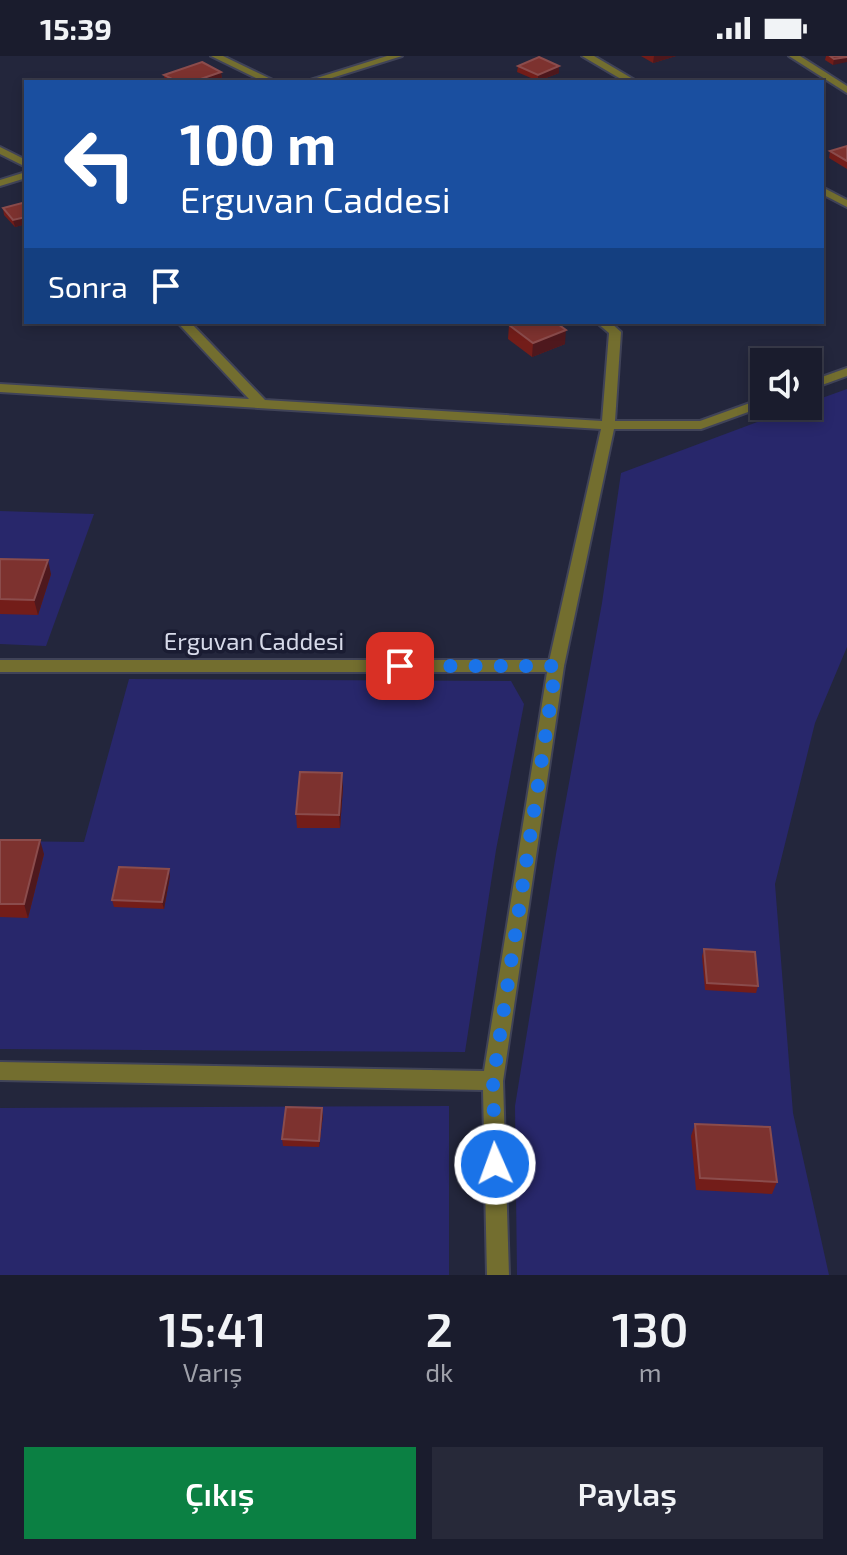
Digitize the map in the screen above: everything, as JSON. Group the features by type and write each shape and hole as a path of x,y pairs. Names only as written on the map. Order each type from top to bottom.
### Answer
{"street":[{"path":"216,56 268,80"},
{"path":"316,80 397,56"},
{"path":"587,56 629,80"},
{"path":"794,56 847,90"},
{"path":"0,150 24,163"},
{"path":"0,183 24,176"},
{"path":"824,191 847,204"},
{"path":"185,324 261,404"},
{"path":"498,1275 493,1081 556,666 608,425 615,332 605,324"},
{"path":"822,381 847,372"},
{"path":"0,388 608,425 701,425 750,407"},
{"name":"Erguvan Caddesi","path":"0,666 556,666"},
{"path":"0,1071 493,1081"}],"shaded area":[{"path":"847,389 847,647 815,723 775,884 793,1113 829,1275 517,1275 515,1106 556,854 602,603 621,473 763,420 822,420 822,398"},
{"path":"0,511 94,514 46,646 0,644"},
{"path":"129,679 511,681 524,704 496,850 465,1052 0,1049 0,841 84,842"},
{"path":"449,1106 449,1275 0,1275 0,1108"}],"building":[{"path":"539,57 559,66 538,75 518,66"},
{"path":"202,62 221,72 198,80 174,80 164,75"},
{"path":"847,146 847,161 830,151"},
{"path":"24,203 24,217 13,220 3,208"},
{"path":"558,324 566,330 533,343 509,325"},
{"path":"0,559 48,560 34,600 0,599"},
{"path":"300,772 342,773 339,815 296,814"},
{"path":"0,840 40,840 24,904 0,904"},
{"path":"119,867 169,869 162,902 112,900"},
{"path":"704,949 755,952 758,986 707,983"},
{"path":"286,1107 322,1108 319,1141 282,1139"},
{"path":"695,1124 770,1127 777,1182 700,1178"}],"route":[{"path":"400,666 556,666 493,1081 495,1164"}]}
